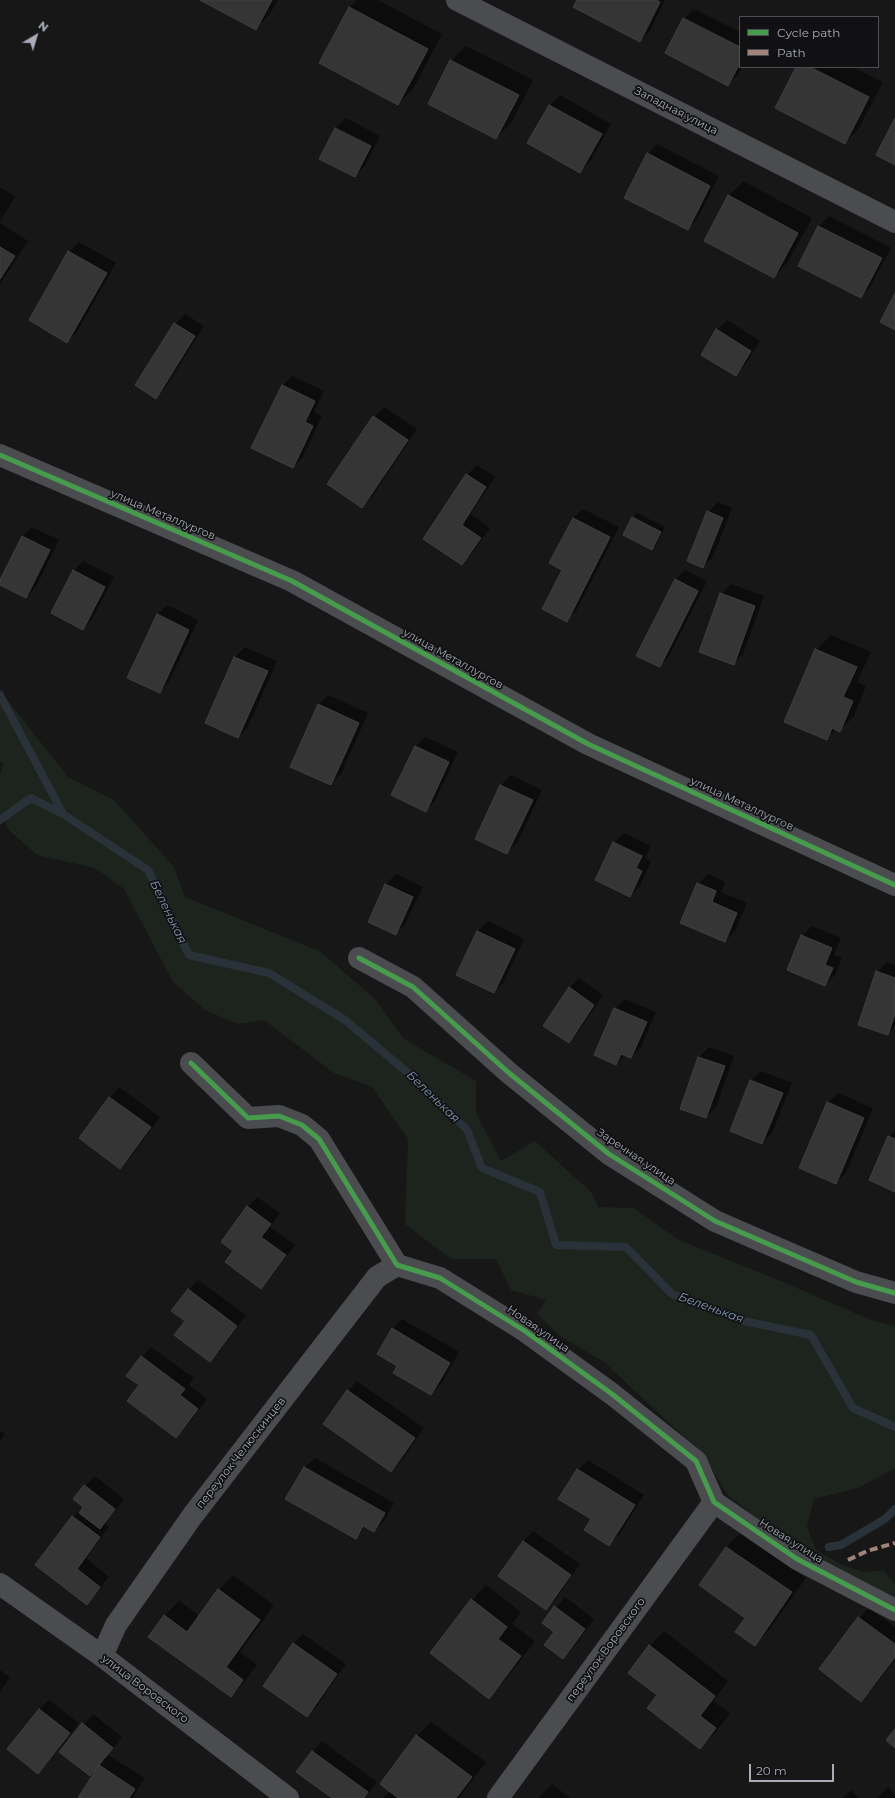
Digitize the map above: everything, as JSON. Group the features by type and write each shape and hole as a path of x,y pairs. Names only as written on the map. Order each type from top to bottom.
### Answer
{"street":[{"name":"Западная улица","path":"457,0 895,222"},
{"name":"улица Металлургов","path":"0,455 292,581 588,744 895,885"},
{"name":"Заречная улица","path":"359,958 413,987 509,1073 609,1154 715,1221 856,1282 895,1293"},
{"path":"191,1063 248,1118 279,1116 302,1125 319,1139 397,1265"},
{"name":"Новая улица","path":"397,1265 440,1278 525,1331 612,1394 696,1462 714,1502 797,1559 895,1610"},
{"name":"переулок Челюскинцев","path":"102,1656 116,1626 192,1515 377,1278 397,1265"},
{"name":"переулок Воровского","path":"498,1798 714,1502"},
{"name":"улица Воровского","path":"0,1584 102,1656 288,1798"}],"shaded area":[{"path":"0,696 4,696 68,777 114,800 174,867 185,897 321,952 375,999 404,1039 476,1081 476,1113 501,1161 535,1141 592,1193 598,1207 634,1208 677,1239 871,1320 895,1326 895,1468 858,1488 814,1499 807,1527 816,1550 844,1566 864,1572 883,1570 895,1584 895,1602 789,1545 728,1495 703,1455 604,1362 560,1336 537,1314 546,1300 511,1290 496,1259 451,1259 405,1224 408,1139 372,1087 334,1073 264,1020 238,1024 205,1010 173,982 124,889 95,868 37,855 9,830 0,812 0,774 4,764 0,761"}],"building":[{"path":"200,0 272,0 256,30"},
{"path":"577,0 656,0 660,2 640,42 573,7"},
{"path":"349,7 428,49 398,105 319,63"},
{"path":"683,18 739,46 739,65 728,86 665,53"},
{"path":"450,60 519,95 496,139 428,104"},
{"path":"795,68 812,68 869,97 845,144 775,108"},
{"path":"549,105 602,134 580,173 527,143"},
{"path":"895,118 895,165 876,155"},
{"path":"335,128 371,146 355,177 319,159"},
{"path":"647,153 710,186 688,230 624,198"},
{"path":"728,195 798,233 774,278 704,241"},
{"path":"818,226 882,258 861,298 798,266"},
{"path":"0,247 15,256 0,279"},
{"path":"68,251 107,273 67,343 29,320"},
{"path":"895,293 895,330 880,322"},
{"path":"174,323 195,336 156,399 135,385"},
{"path":"716,329 751,351 736,376 701,355"},
{"path":"282,385 315,401 305,422 313,426 293,468 251,448"},
{"path":"373,416 408,440 362,508 327,484"},
{"path":"466,474 486,487 462,525 481,538 462,565 423,539"},
{"path":"707,511 723,518 703,568 687,561"},
{"path":"632,517 661,532 652,550 623,535"},
{"path":"573,518 610,537 567,622 542,609 562,570 549,563"},
{"path":"22,536 50,550 26,598 0,585 0,580"},
{"path":"73,570 105,587 83,630 51,613"},
{"path":"675,579 698,591 660,667 636,656"},
{"path":"720,593 755,606 734,665 699,652"},
{"path":"157,614 189,630 160,693 127,678"},
{"path":"815,649 857,667 843,697 853,701 840,732 832,728 827,740 784,722"},
{"path":"234,657 268,671 238,738 205,723"},
{"path":"318,704 359,723 331,785 290,767"},
{"path":"415,746 449,762 426,812 391,795"},
{"path":"500,785 533,800 507,854 475,839"},
{"path":"613,842 642,856 636,868 642,871 630,897 595,880"},
{"path":"697,883 716,891 712,902 737,913 725,942 680,923"},
{"path":"385,884 413,897 396,935 368,922"},
{"path":"477,931 515,949 494,993 456,975"},
{"path":"801,935 832,948 825,965 833,968 825,986 787,970"},
{"path":"876,971 895,978 895,1014 888,1035 858,1025"},
{"path":"569,987 594,1005 569,1043 543,1026"},
{"path":"614,1008 647,1022 631,1058 621,1054 616,1065 594,1055"},
{"path":"698,1057 725,1066 706,1118 680,1109"},
{"path":"750,1080 783,1093 762,1144 730,1131"},
{"path":"109,1097 151,1127 120,1169 79,1138"},
{"path":"827,1102 864,1118 836,1184 799,1168"},
{"path":"888,1136 895,1139 895,1192 869,1180"},
{"path":"247,1206 271,1224 261,1237 286,1255 261,1289 225,1262 233,1251 221,1242"},
{"path":"188,1289 237,1326 210,1362 174,1335 185,1321 171,1311"},
{"path":"392,1328 450,1363 431,1395 393,1373 397,1366 377,1354"},
{"path":"141,1356 185,1389 180,1395 198,1409 176,1438 127,1401 139,1385 126,1376"},
{"path":"347,1390 415,1438 391,1472 323,1424"},
{"path":"304,1467 385,1513 374,1532 363,1526 356,1539 285,1499"},
{"path":"577,1469 635,1505 609,1546 584,1530 591,1519 558,1499"},
{"path":"84,1485 115,1509 100,1529 79,1513 83,1507 73,1499"},
{"path":"72,1516 100,1537 77,1569 100,1587 87,1605 35,1565"},
{"path":"523,1541 571,1575 546,1610 498,1576"},
{"path":"726,1547 792,1592 755,1646 735,1632 745,1618 699,1585"},
{"path":"218,1589 260,1620 226,1667 243,1680 231,1697 148,1637 164,1615 187,1632"},
{"path":"471,1599 507,1627 498,1639 521,1656 489,1699 430,1653"},
{"path":"554,1606 585,1629 563,1659 544,1645 554,1632 542,1623"},
{"path":"858,1617 895,1644 895,1657 861,1702 819,1669"},
{"path":"293,1643 337,1674 307,1717 263,1686"},
{"path":"649,1645 715,1696 700,1716 716,1728 700,1749 647,1708 657,1695 628,1673"},
{"path":"39,1709 70,1733 38,1774 7,1749"},
{"path":"82,1723 113,1748 90,1776 59,1752"},
{"path":"895,1729 895,1748 886,1740"},
{"path":"416,1735 472,1777 456,1798 398,1798 380,1784"},
{"path":"312,1751 368,1792 364,1798 332,1798 296,1772"},
{"path":"99,1765 135,1789 129,1798 78,1798"}],"waterway":[{"name":"Беленькая","path":"0,695 63,814 148,870 189,955 269,973 345,1020 413,1077 467,1130 482,1168 540,1192 556,1245 626,1247 672,1294 744,1321 811,1335 853,1408 895,1427"},
{"path":"0,820 31,798 63,814"},
{"path":"829,1547 841,1545 885,1519 895,1509"}],"marked path":[{"path":"848,1560 867,1551 895,1543"}],"cycle path":[{"path":"0,455 292,581 588,744 895,885"},
{"path":"359,958 413,987 509,1073 609,1154 715,1221 856,1282 895,1293"},
{"path":"191,1063 248,1118 279,1116 302,1125 319,1139 397,1265 440,1278 525,1331 612,1394 696,1461 714,1502 797,1559 895,1610"}]}
